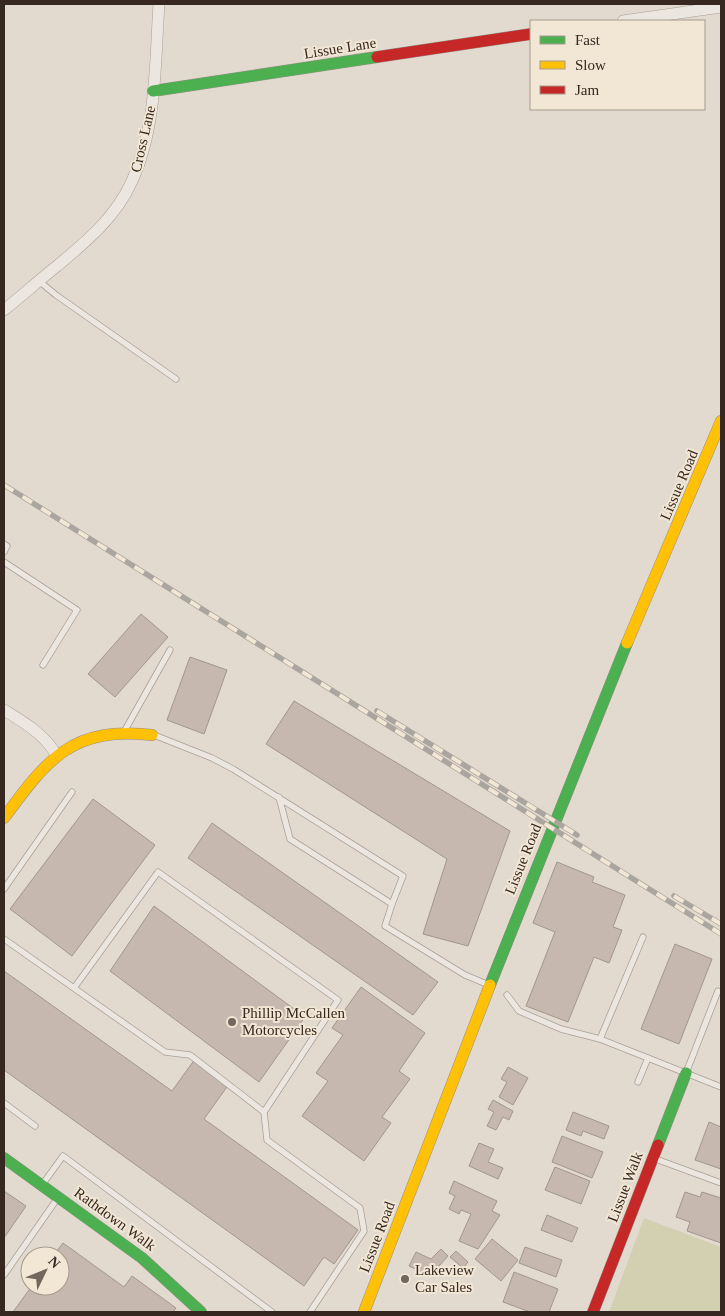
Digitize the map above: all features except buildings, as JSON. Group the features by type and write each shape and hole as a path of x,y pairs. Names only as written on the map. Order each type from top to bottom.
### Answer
{"street":[{"name":"Cross Lane","path":"4,310 100,228 123,198 133,180 142,154 153,91 159,4"},
{"path":"630,20 721,7"},
{"name":"Lissue Lane","path":"153,91 530,34"},
{"name":"Lissue Road","path":"364,1312 489,984 625,648 717,443 721,421"},
{"path":"4,710 30,728 56,754"},
{"path":"4,818 31,780 56,754 84,741 124,732 152,735"},
{"name":"Lissue Walk","path":"593,1312 686,1073"},
{"name":"Rathdown Walk","path":"4,1158 142,1258 201,1312"}],"lane":[{"path":"39,281 176,379"},
{"path":"4,544 7,546 4,552"},
{"path":"4,562 78,610 43,665"},
{"path":"124,732 170,650"},
{"path":"152,735 212,758 255,782 403,876 385,926 465,975 489,984"},
{"path":"4,888 72,792"},
{"path":"279,797 290,839 392,904"},
{"path":"74,988 158,872 338,1000 264,1112 267,1140 360,1208 364,1231 310,1312"},
{"path":"600,1039 643,937"},
{"path":"4,939 165,1052 190,1055 264,1112"},
{"path":"686,1073 718,991"},
{"path":"508,996 519,1011 561,1029 600,1039 721,1087"},
{"path":"638,1082 648,1058"},
{"path":"4,1102 35,1126"},
{"path":"42,1185 63,1156 272,1312"},
{"path":"652,1158 721,1184"},
{"path":"4,1275 59,1197"}],"shaded area":[{"path":"644,1218 721,1247 721,1312 609,1312"}],"railway":[{"path":"4,485 721,934"},
{"path":"377,711 577,835"},
{"path":"674,896 721,924"}],"traffic: fast":[{"path":"153,91 377,57"},
{"path":"490,985 627,643"},
{"path":"658,1145 686,1073"},
{"path":"4,1158 142,1258 201,1312"}],"traffic: slow":[{"path":"627,643 721,421"},
{"path":"4,818 49,763 82,741 102,736 125,734 152,735"},
{"path":"364,1312 490,985"}],"traffic: jam":[{"path":"377,57 530,34"},
{"path":"593,1312 658,1145"}],"place":[{"name":"Phillip McCallen Motorcycles","path":"232,1022"},
{"name":"Lakeview Car Sales","path":"405,1279"}]}
